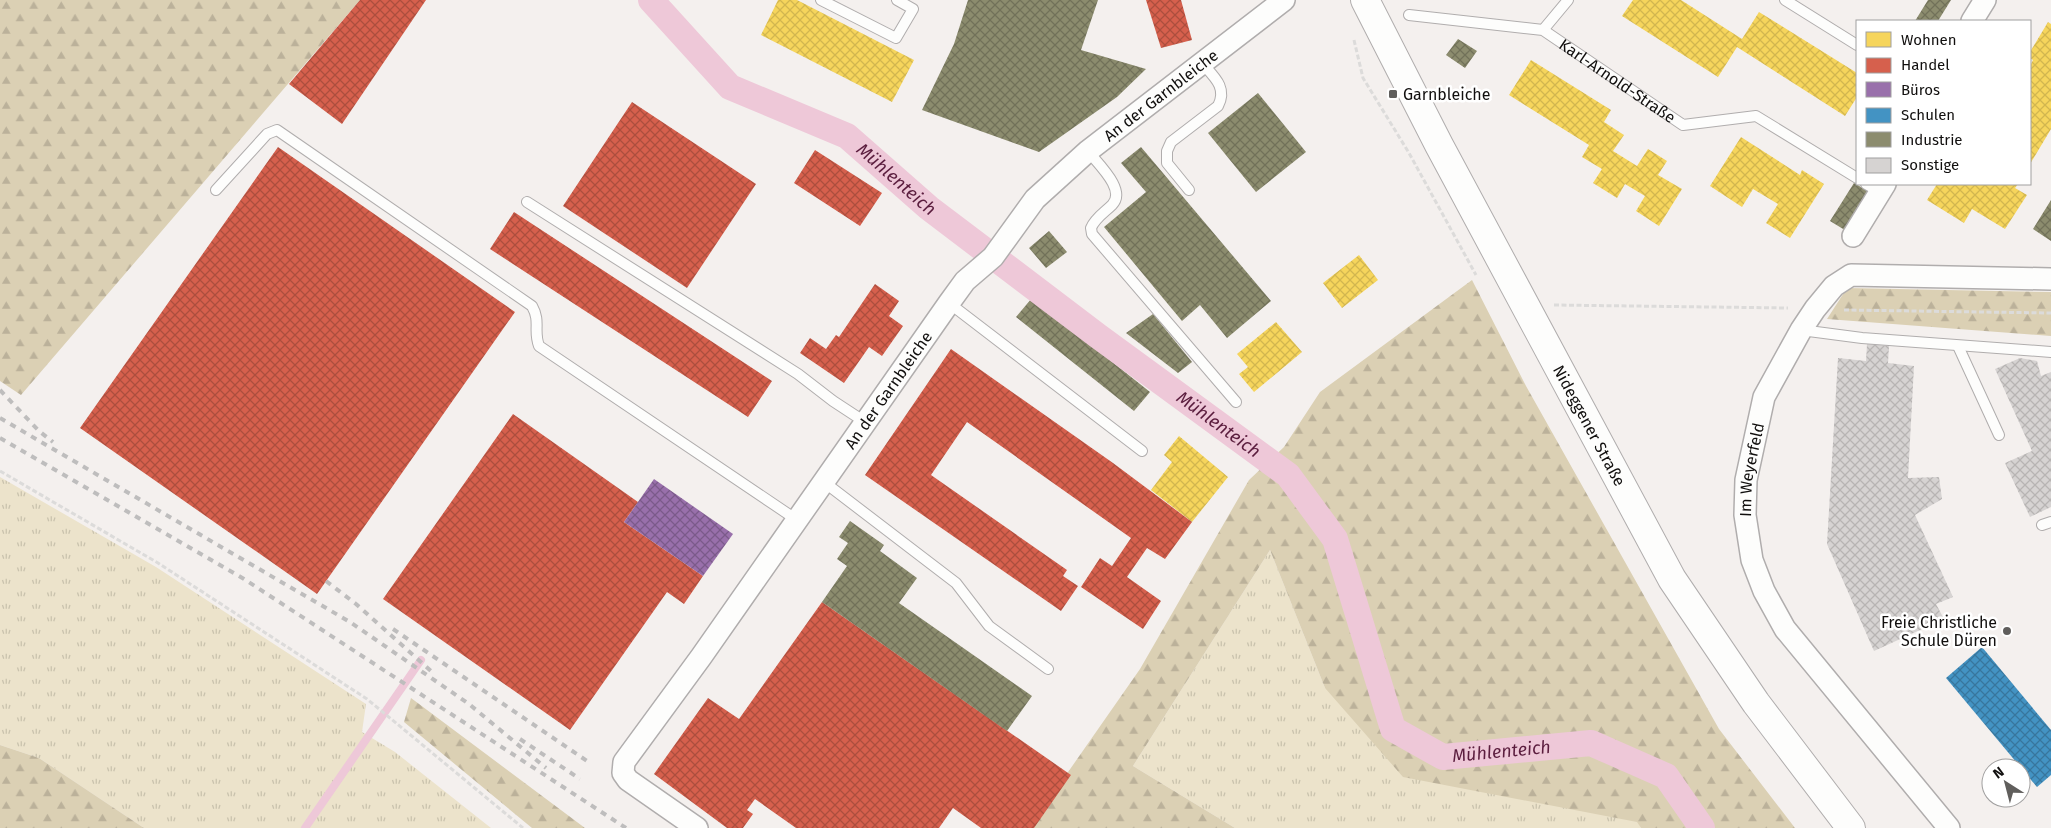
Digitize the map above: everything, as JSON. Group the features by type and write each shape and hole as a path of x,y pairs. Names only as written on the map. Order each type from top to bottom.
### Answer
{"main road":[{"name":"Nideggener Straße","path":"1366,0 1457,178 1672,579 1756,703 1851,828"}],"street":[{"name":"An der Garnbleiche","path":"697,828 628,780 623,773 624,762 949,303 966,281 993,257 1035,198 1088,152 1284,0"},
{"path":"1973,20 1985,0"},
{"path":"1853,236 1877,187"},
{"name":"Im Weyerfeld","path":"1949,828 1785,628 1764,591 1752,560 1745,516 1746,480 1764,397 1801,330 1834,286 1851,275 2051,279"}],"lane":[{"path":"821,0 896,38 912,9 897,0"},
{"path":"1409,15 1543,30 1568,0"},
{"path":"1785,0 1856,44"},
{"name":"Karl-Arnold-Straße","path":"1543,30 1683,125 1756,116 1856,177"},
{"path":"1189,190 1167,163 1167,152 1171,142 1218,106 1222,98 1220,86 1202,62"},
{"path":"216,190 267,134 278,130 532,306 538,316 536,337 539,346 797,520"},
{"path":"1088,152 1116,186 1118,195 1114,203 1093,223 1090,228 1092,234 1236,402"},
{"path":"527,202 798,374 832,401 865,422"},
{"path":"949,303 1142,451"},
{"path":"1801,330 1862,338 2051,352"},
{"path":"1958,346 1999,435"},
{"path":"824,482 956,583 989,626 1048,669"}],"path":[{"path":"0,471 158,562 367,699 523,828"}],"green space":[{"path":"0,0 360,0 21,395 0,381"},
{"path":"1472,280 1526,386 1719,729 1795,828 1641,828 1637,822 1403,777 1325,688 1270,550 1133,766 1235,828 1029,828 1140,669 1249,480 1284,447 1320,392"},
{"path":"1847,288 2051,292 2051,336 1827,319"},
{"path":"0,477 156,567 366,704 362,732 395,752 491,828 144,828 39,758 0,745"},
{"path":"1270,550 1325,688 1638,822 1641,828 1235,828 1133,766"},
{"path":"411,698 585,828 532,828 404,722"},
{"path":"0,745 39,758 144,828 0,828"}],"building: Wohnen":[{"path":"778,0 797,0 914,60 892,102 761,35"},
{"path":"1633,0 1681,0 1742,39 1759,12 1856,72 1856,99 1845,116 1737,47 1718,77 1622,16"},
{"path":"2048,22 2051,24 2051,129 2031,162 2031,64 2033,60 2031,59 2031,50"},
{"path":"1531,60 1611,110 1604,122 1624,135 1613,151 1637,166 1648,149 1667,161 1658,175 1682,189 1659,226 1636,211 1645,196 1625,184 1617,198 1593,183 1602,169 1582,157 1589,145 1509,95"},
{"path":"1741,137 1800,175 1802,170 1824,184 1790,238 1766,223 1778,204 1753,189 1742,207 1710,186"},
{"path":"1936,185 2017,185 2015,188 2027,195 2005,229 1972,209 1964,223 1927,200"},
{"path":"1359,255 1378,280 1342,308 1323,283"},
{"path":"1276,322 1302,352 1254,392 1239,374 1248,367 1237,354"},
{"path":"1179,436 1228,477 1192,522 1151,490 1172,462 1164,455"}],"building: Handel":[{"path":"360,0 426,0 342,124 289,84"},
{"path":"1146,0 1181,0 1192,40 1161,48"},
{"path":"632,102 756,184 687,288 563,206"},
{"path":"278,147 515,312 317,594 80,428"},
{"path":"815,150 882,193 860,226 794,183"},
{"path":"514,212 772,381 748,417 490,249"},
{"path":"875,284 899,301 889,316 903,326 882,356 869,347 844,383 800,353 810,338 826,349 836,335 839,337"},
{"path":"951,349 1113,463 1192,522 1165,559 1147,548 1127,577 1161,601 1143,629 1081,587 1100,558 1112,566 1131,538 967,422 931,475 1067,570 1063,576 1078,586 1061,611 865,475"},
{"path":"513,414 638,502 624,522 703,576 684,604 667,592 570,730 383,599"},
{"path":"822,602 1071,775 1034,828 981,828 953,808 939,828 796,828 755,799 747,810 753,814 743,828 727,828 654,774 708,698 739,719"}],"building: Büros":[{"path":"654,479 733,534 703,576 624,522"}],"building: Schulen":[{"path":"1982,647 2051,730 2051,775 2037,787 2031,780 2031,758 2013,758 1946,678"}],"building: Industrie":[{"path":"968,0 1098,0 1081,50 1146,69 1117,97 1039,152 922,110 954,44"},
{"path":"1928,0 1951,0 1939,20 1916,20"},
{"path":"1458,39 1477,51 1465,68 1446,55"},
{"path":"1258,93 1306,152 1256,192 1208,133"},
{"path":"1141,147 1271,301 1227,338 1200,305 1182,321 1104,227 1146,192 1121,163"},
{"path":"1854,183 1871,193 1848,232 1830,221"},
{"path":"2051,200 2051,241 2033,229"},
{"path":"1049,231 1067,252 1046,268 1029,248"},
{"path":"1032,298 1150,392 1134,411 1016,317"},
{"path":"1153,314 1192,362 1178,373 1126,333"},
{"path":"850,521 884,545 880,551 917,578 899,603 1032,696 1007,731 822,602 847,566 837,559 848,543 839,537"}],"building: Sonstige":[{"path":"1867,344 1889,346 1888,363 1914,366 1908,478 1939,477 1942,499 1915,515 1953,597 1936,604 1944,619 1874,651 1827,544 1838,358 1866,361"},
{"path":"2020,358 2037,361 2041,376 2051,372 2051,507 2030,517 2005,463 2032,451 1995,369"}],"waterway":[{"name":"Mühlenteich","path":"651,0 730,87 847,136 929,208 1098,336 1288,475 1335,539 1393,729 1443,757 1591,743 1666,776 1702,828"},
{"path":"305,828 421,660"}],"railway":[{"path":"0,390 39,431 53,442"},
{"path":"0,418 350,622 469,704 546,768"},
{"path":"0,438 244,579 626,828"},
{"path":"326,581 356,604 432,672"},
{"path":"393,629 590,763"},
{"path":"520,739 580,779"}],"place":[{"name":"Garnbleiche","path":"1393,94"},
{"name":"Freie Christliche Schule Düren","path":"2007,631"}]}
